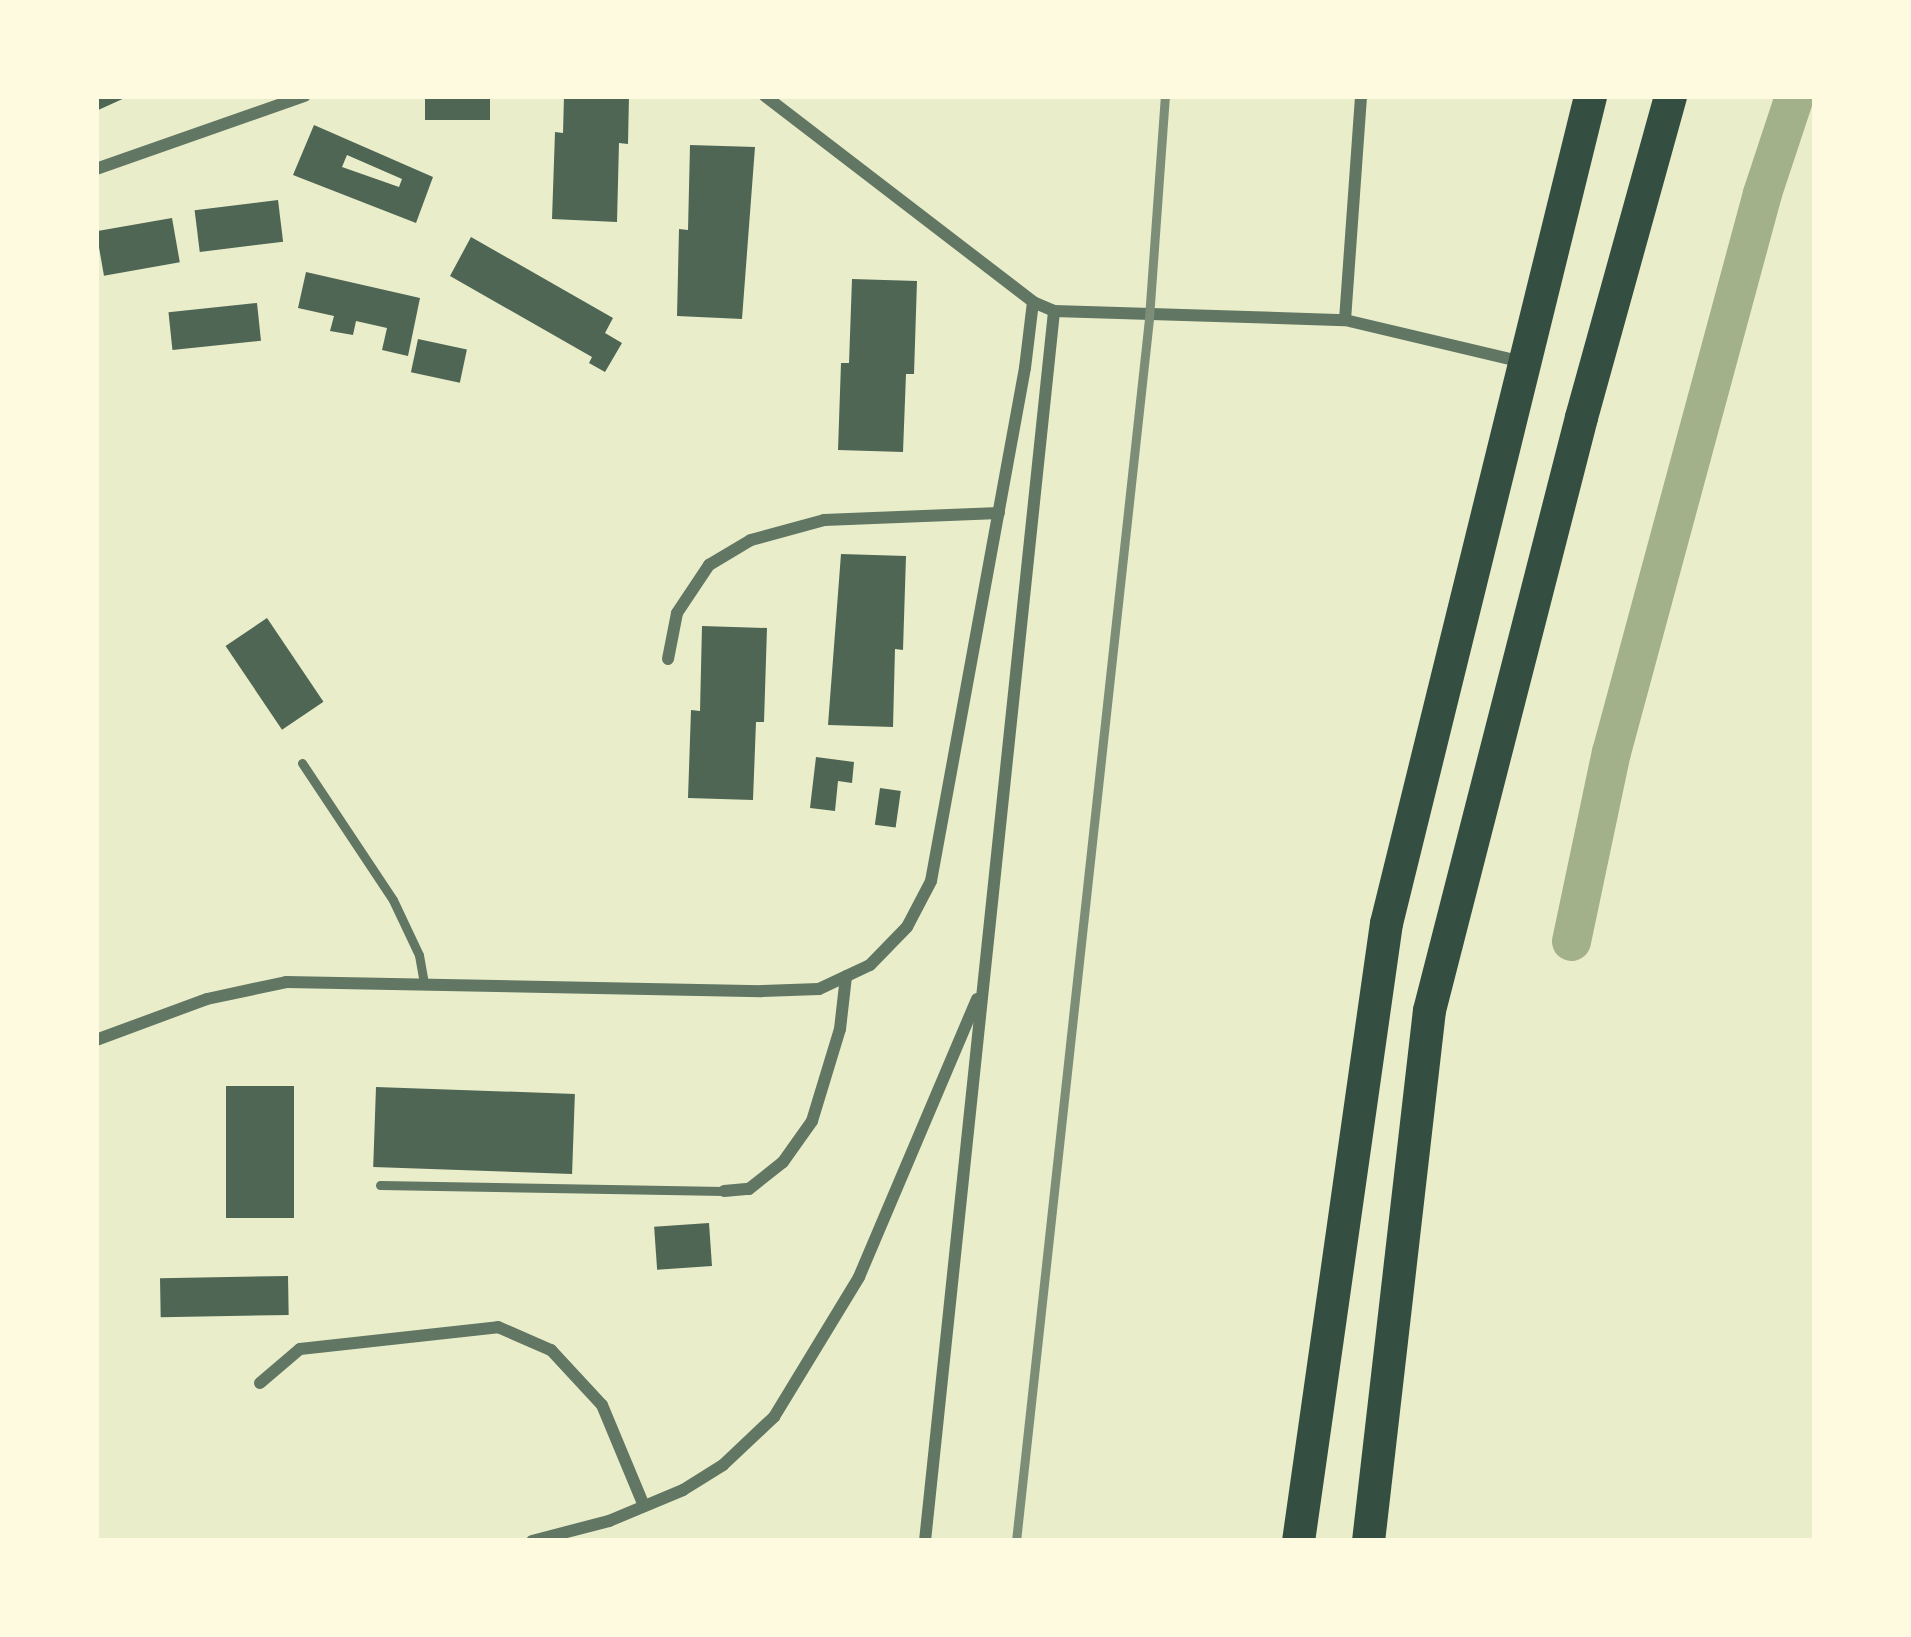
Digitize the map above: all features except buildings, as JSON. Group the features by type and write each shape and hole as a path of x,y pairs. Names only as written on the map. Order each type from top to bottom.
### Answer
{"highway":[{"path":"1298,1541 1386,923 1590,96"},
{"path":"1368,1541 1429,1010 1581,417 1670,96"}],"street":[{"path":"96,169 305,96"},
{"path":"765,96 1033,302 1054,311 1345,320 1525,362"},
{"path":"1345,320 1361,96"},
{"path":"96,1040 207,999 286,982 762,991 819,989 870,965 908,927 931,880 1033,302"},
{"path":"925,1541 1054,311"},
{"path":"668,659 677,613 709,565 751,540 824,520 999,513"},
{"path":"724,1191 748,1189 766,1175 812,1120 840,1029 846,976"},
{"path":"532,1541 644,1506 723,1466 774,1417 859,1277 982,987"},
{"path":"260,1383 300,1349 498,1328 551,1350 602,1405 644,1506"}],"lane":[{"path":"302,763 393,900 419,955 424,985"},
{"path":"380,1185 724,1191"}],"waterway":[{"path":"1571,941 1611,752 1762,193 1794,96"}],"railway":[{"path":"1016,1541 1149,318 1165,96"}]}
